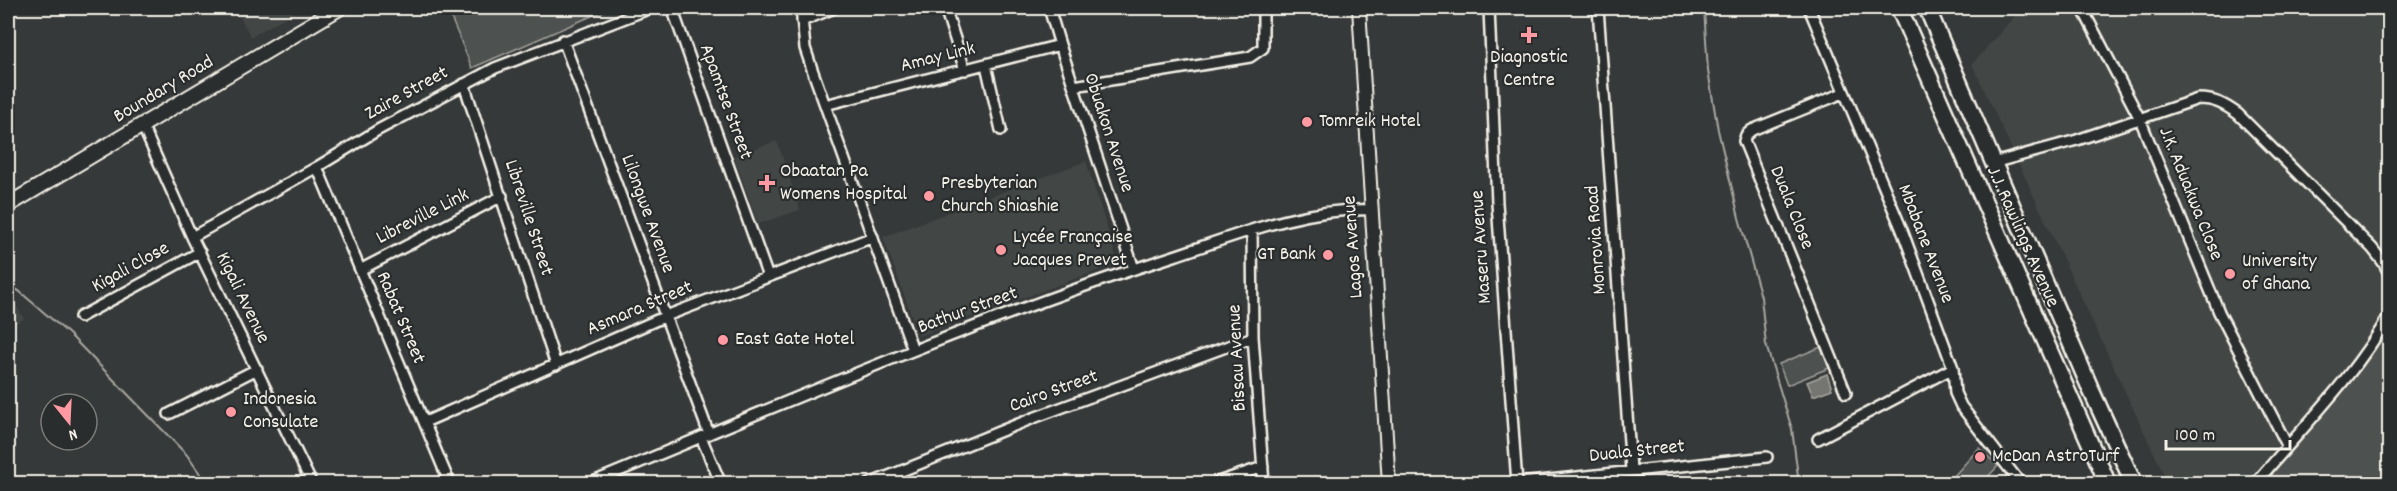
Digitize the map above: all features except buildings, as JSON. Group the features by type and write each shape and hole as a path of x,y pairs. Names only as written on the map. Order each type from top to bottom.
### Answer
{"highway":[{"name":"J.J. Rawlings Avenue","path":"1899,8 2108,483"},
{"name":"J.J. Rawlings Avenue","path":"1927,8 2091,390 2134,483"}],"main road":[{"name":"Boundary Road","path":"8,205 339,8"}],"street":[{"name":"Zaire Street","path":"192,237 378,130 495,68 651,8"},
{"name":"Apamtse Street","path":"672,8 768,277"},
{"path":"801,8 805,48 913,350"},
{"path":"802,21 834,8"},
{"path":"945,8 965,70"},
{"name":"Obuakon Avenue","path":"1049,8 1134,269"},
{"path":"1074,86 1250,57 1263,48 1263,8"},
{"name":"Lagos Avenue","path":"1359,8 1389,483"},
{"name":"Maseru Avenue","path":"1490,8 1497,203 1515,483"},
{"name":"Monrovia Road","path":"1598,8 1631,470"},
{"name":"Mbabane Avenue","path":"1809,8 1902,230 1953,368 1955,393 1961,406 2021,483"},
{"name":"J.K. Aduakwa Close","path":"2082,8 2140,118 2219,312 2287,445"},
{"name":"Lilongwe Avenue","path":"563,40 666,316 721,483"},
{"name":"Amay Link","path":"825,105 1060,45"},
{"path":"986,64 1001,130"},
{"name":"Libreville Street","path":"464,84 556,365"},
{"name":"Duala Close","path":"1843,93 1752,130 1746,135 1744,141 1846,393"},
{"path":"1993,163 2077,140 2199,99 2212,99 2223,103 2238,114 2372,248 2390,275"},
{"name":"Kigali Avenue","path":"142,127 192,237 312,483"},
{"name":"Rabat Street","path":"317,167 450,483"},
{"name":"Libreville Link","path":"360,270 502,196"},
{"name":"Bathur Street","path":"588,483 913,350 1134,269 1293,219 1350,209 1372,210"},
{"name":"Bissau Avenue","path":"1252,231 1252,337 1264,483"},
{"name":"Asmara Street","path":"425,422 666,316 873,237"},
{"name":"Kigali Close","path":"80,317 200,252"},
{"path":"2255,483 2339,387 2372,345 2390,314"},
{"name":"Cairo Street","path":"870,483 1036,417 1252,337"},
{"path":"1818,439 1953,368"},
{"path":"169,414 257,369"},
{"name":"Duala Street","path":"1515,483 1767,457"},
{"path":"1212,483 1263,466"}],"shaded area":[{"path":"235,8 300,8 251,37"},
{"path":"447,8 610,8 472,68"},
{"name":"University of Ghana","path":"2022,8 2389,8 2389,483 2168,483 1972,64"},
{"name":"Obaatan Pa Womens Hospital","path":"777,141 800,210 758,224 734,156"},
{"name":"Lycée Française Jacques Prevet","path":"1086,161 1118,263 919,336 883,237"},
{"path":"8,291 24,319 8,328"},
{"path":"2389,324 2389,483 2267,484 2279,462 2319,419"},
{"path":"1821,347 1829,368 1787,385 1779,364"},
{"path":"1827,374 1832,389 1813,396 1807,382"},
{"name":"McDan AstroTurf","path":"1979,448 1998,466 1982,483 1960,483 1953,477"}],"waterway":[{"path":"1704,8 1708,71 1718,130 1761,297 1766,345 1792,429 1799,484"},
{"path":"8,285 19,291 69,334 187,455 207,484"}],"place":[{"name":"Diagnostic Centre","path":"1529,35"},
{"name":"Tomreik Hotel","path":"1307,122"},
{"name":"Obaatan Pa Womens Hospital","path":"767,183"},
{"name":"Presbyterian Church Shiashie","path":"929,196"},
{"name":"Lycée Française Jacques Prevet","path":"1001,250"},
{"name":"GT Bank","path":"1328,255"},
{"name":"University of Ghana","path":"2230,274"},
{"name":"East Gate Hotel","path":"723,340"},
{"name":"Indonesia Consulate","path":"231,412"},
{"name":"McDan AstroTurf","path":"1980,457"}]}
